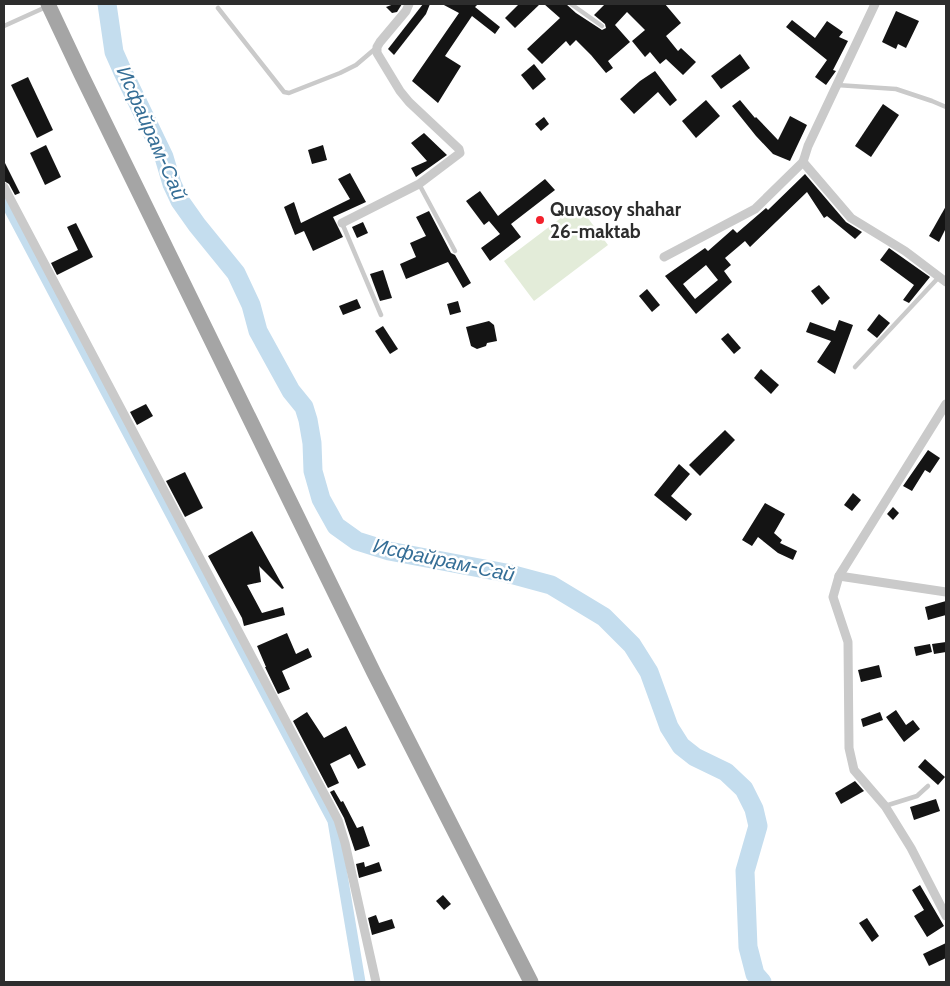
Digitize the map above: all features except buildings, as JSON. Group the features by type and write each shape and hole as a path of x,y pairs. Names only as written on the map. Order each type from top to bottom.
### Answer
{"main road":[{"path":"49,4 81,74 374,673 531,982"}],"street":[{"path":"342,223 419,184 460,153 459,149 409,102 400,91 377,53 377,48 406,11 409,4"},
{"path":"664,257 755,209 803,162 808,146 875,4"},
{"path":"803,162 850,218 906,251 943,280"},
{"path":"4,188 338,820 345,843 376,982"},
{"path":"946,404 839,576 833,597 848,642 849,748 854,770 886,806 911,848 946,916"},
{"path":"839,576 946,592"}],"lane":[{"path":"4,26 49,4"},
{"path":"571,4 602,26"},
{"path":"218,8 284,92 289,93 340,73 356,65 377,48"},
{"path":"837,85 896,89 946,107"},
{"path":"419,184 455,251"},
{"path":"342,223 381,314"},
{"path":"855,367 943,280"},
{"path":"886,806 918,796 928,786"}],"green space":[{"path":"578,205 608,245 534,301 504,261"}],"waterway":[{"name":"Исфайрам-Сай","path":"107,4 114,52 164,157 172,184 180,201 236,273 251,305 258,331 291,391 304,407 312,443 313,471 321,499 336,526 357,541 389,551 506,573 551,585 604,617 632,645 649,672 669,727 681,746 695,757 726,772 744,789 754,809 758,826 745,871 748,947 755,974 762,982"},
{"path":"4,199 333,821 360,982"}],"place":[{"name":"Quvasoy shahar 26-maktab","path":"540,220"}]}
